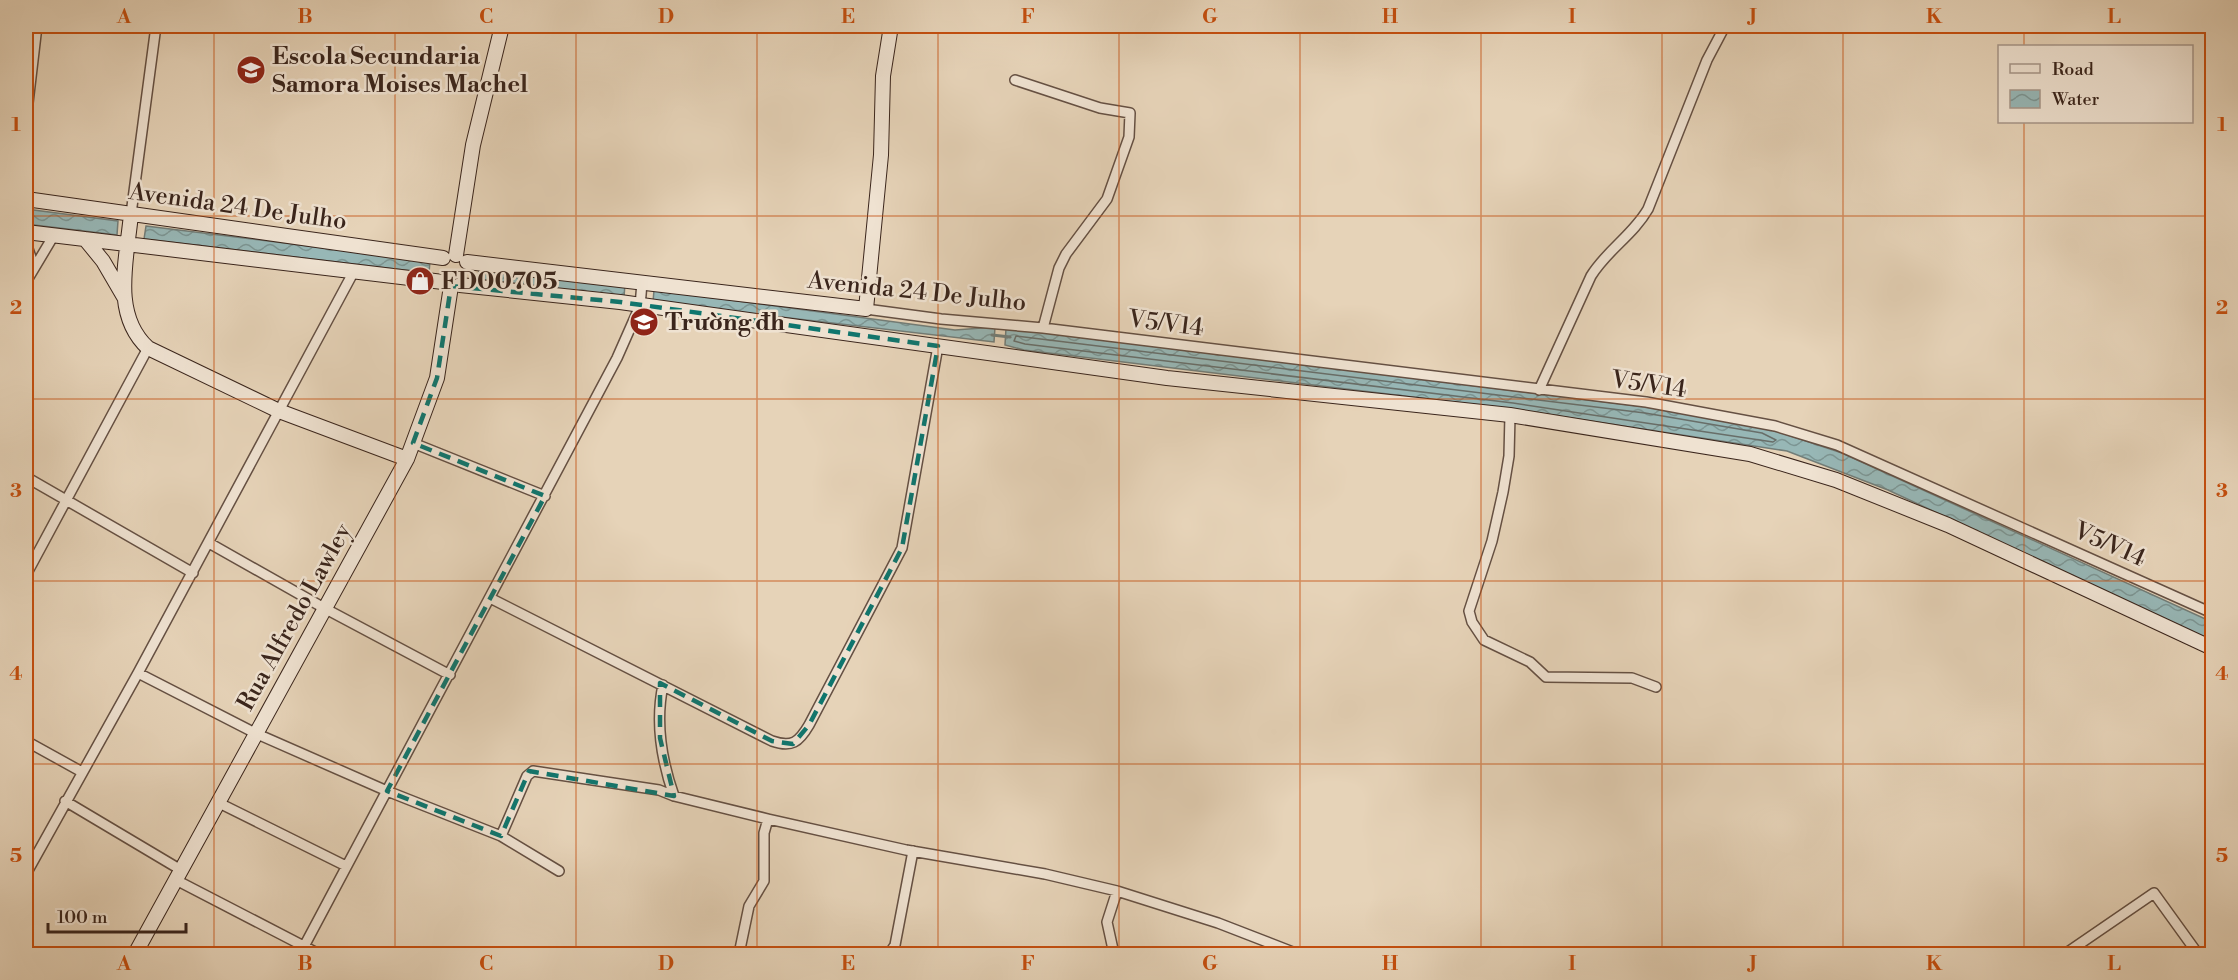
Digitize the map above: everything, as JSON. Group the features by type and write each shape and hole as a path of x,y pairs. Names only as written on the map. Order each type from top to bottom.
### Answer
{"street":[{"path":"26,120 37,26"},
{"path":"156,26 128,245 124,297 130,328 148,348 279,411 407,459"},
{"path":"451,284 438,270 455,259 473,146 502,26"},
{"path":"866,309 881,155 883,76 891,26"},
{"path":"1539,390 1591,276 1602,259 1639,224 1648,209 1707,60 1725,26"},
{"name":"Avenida 24 De Julho","path":"26,199 642,283 941,319 1043,328 1059,268 1066,254 1107,199 1129,137 1130,113 1100,108 1015,80"},
{"path":"26,231 353,273 640,306 1167,378 1510,415 1750,454 1828,477 2040,565 2212,648"},
{"path":"26,282 54,235"},
{"path":"85,239 103,261 124,297"},
{"path":"26,243 34,266"},
{"path":"451,284 468,275 455,259"},
{"path":"26,874 138,674 353,273"},
{"path":"302,951 617,358 640,306 642,283"},
{"name":"Rua Alfredo Lawley","path":"135,954 407,459 437,378 451,284"},
{"name":"V5/V14","path":"1043,328 1646,402 1775,426 1837,445 2212,613"},
{"path":"490,598 772,741 783,745 793,744 801,737 902,548 938,346"},
{"path":"26,575 148,348"},
{"path":"1510,415 1507,474 1492,541 1470,602 1468,611 1472,622 1484,640 1530,662 1546,676 1632,678 1656,687"},
{"path":"413,443 545,496"},
{"path":"26,477 192,573"},
{"path":"209,543 450,675"},
{"path":"138,674 255,734 387,792 501,836 559,871"},
{"path":"663,685 660,701 660,738 665,770 674,796"},
{"path":"26,741 82,772"},
{"path":"501,836 528,776 533,771 659,790 674,796 768,819 913,852 1045,874 1117,891 1218,923 1298,954"},
{"path":"65,801 178,875 302,951 319,954"},
{"path":"217,802 346,866"},
{"path":"739,954 749,906 764,881 764,833 768,819"},
{"path":"889,954 895,945 913,852"},
{"path":"1114,954 1107,922 1117,891"},
{"path":"2065,954 2154,893 2198,954"},
{"path":"2206,954 2212,950"}],"highlighted area":[{"path":"451,286 620,302 938,346 902,548 809,725 793,744 772,741 660,683 660,738 674,796 529,771 501,836 387,791 545,496 413,443 437,378"}],"water":[{"path":"26,209 118,221 117,235 26,224"},
{"path":"146,226 430,261 429,273 144,239"},
{"path":"479,269 625,284 624,297 478,279"},
{"path":"654,290 955,330 995,327 994,342 653,302"},
{"path":"1006,328 1646,407 1764,427 1842,453 2212,622 2212,641 1888,490 1787,451 1512,409 1024,350 1005,345"}],"waterway":[{"path":"992,335 1010,337"}],"place":[{"name":"Escola Secundaria Samora Moises Machel","path":"251,70"},
{"name":"FD00705","path":"420,281"},
{"name":"Trường đh","path":"644,322"}]}
